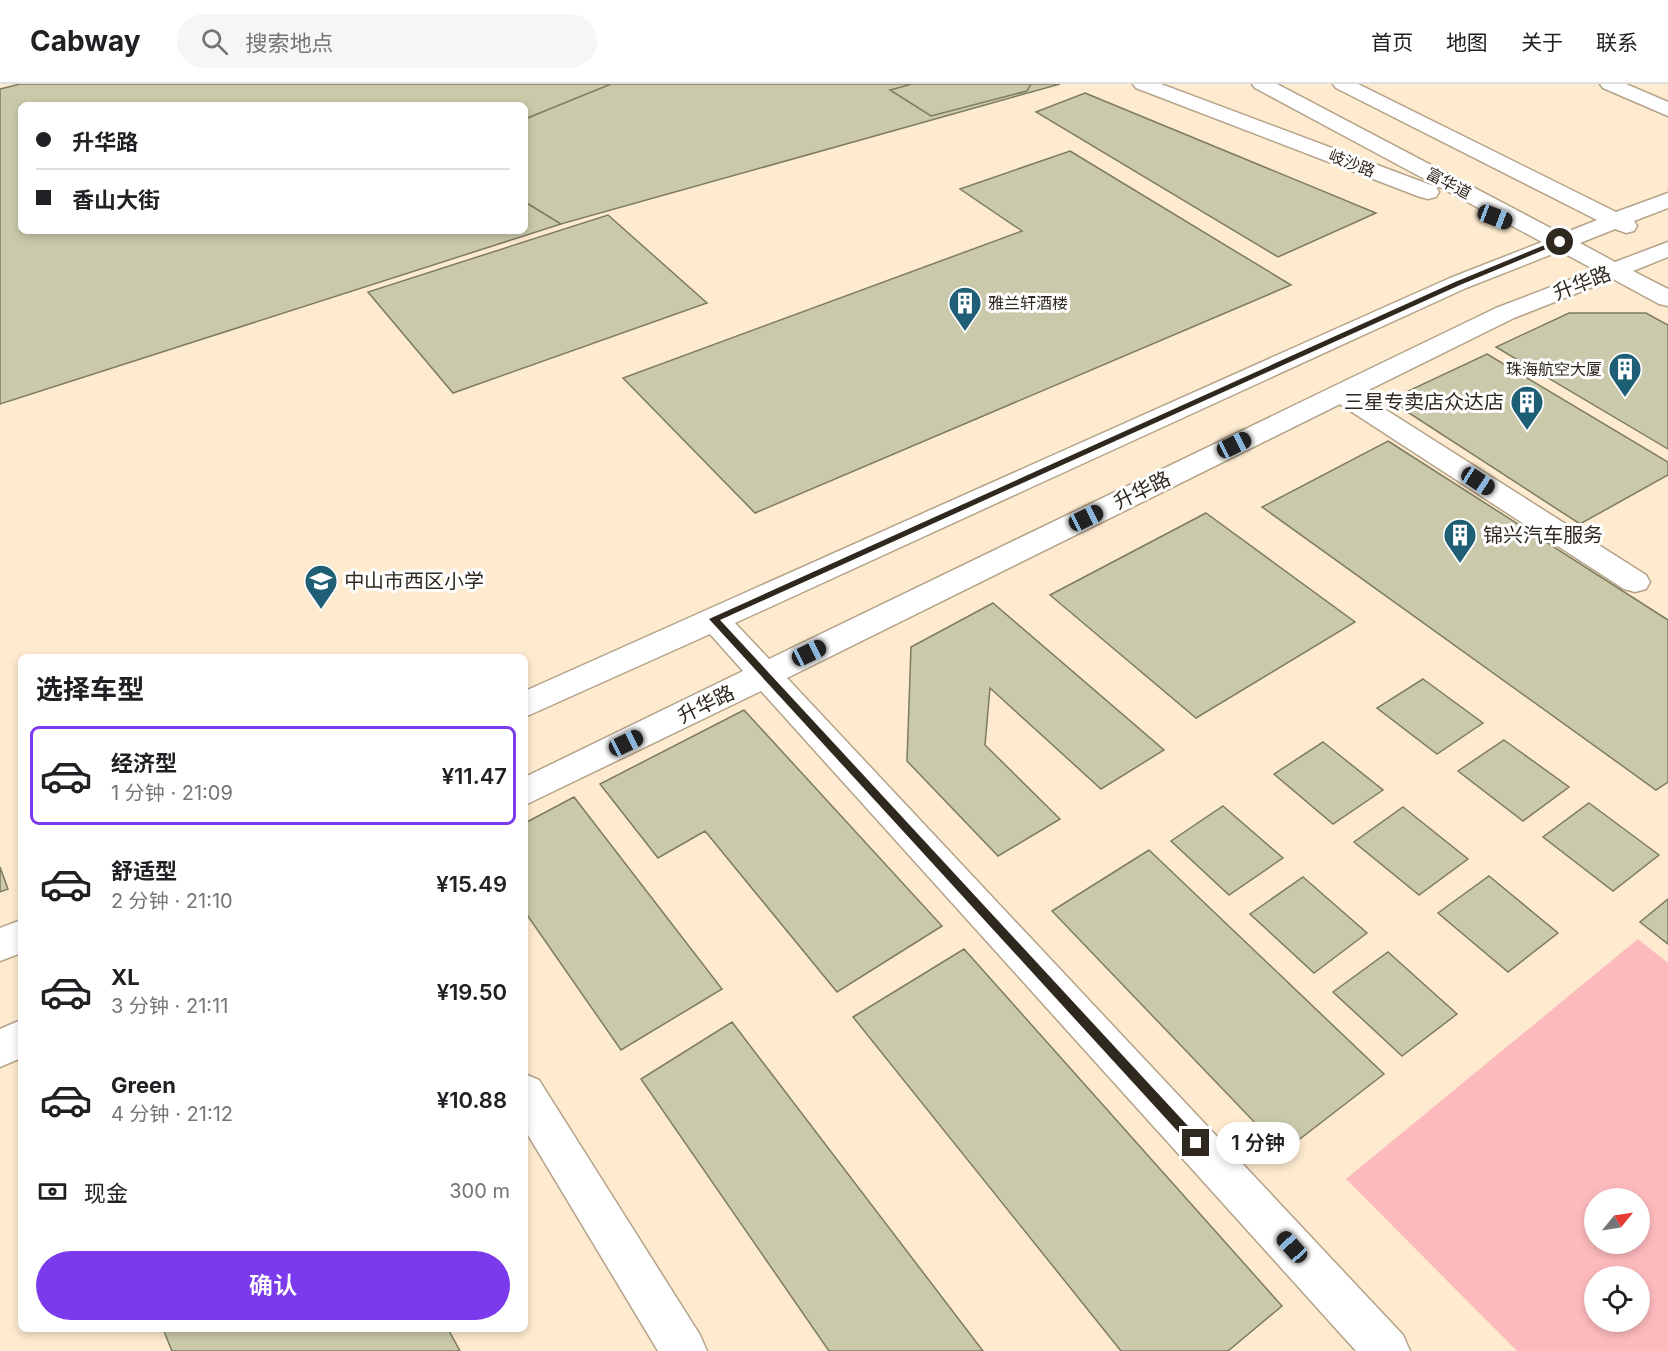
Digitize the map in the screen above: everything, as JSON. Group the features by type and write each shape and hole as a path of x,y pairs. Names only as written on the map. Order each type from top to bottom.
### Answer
{"main road":[{"name":"岐沙路","path":"1143,84 1560,242"},
{"name":"富华道","path":"1262,84 1668,299"},
{"path":"1343,84 1668,248"},
{"path":"1610,84 1668,110"},
{"path":"1223,92 1254,126"},
{"path":"528,704 1458,283 1668,200"},
{"name":"升华路","path":"528,791 1505,313 1668,248"},
{"path":"1341,393 1635,582"},
{"path":"714,619 1387,1351"},
{"path":"0,945 18,937"},
{"path":"0,1049 18,1040"},
{"path":"528,1098 684,1351"}],"shaded area":[{"path":"1638,939 1668,963 1668,1351 1517,1351 1346,1179"}],"building":[{"path":"20,84 611,84 528,118 528,102 18,102 18,234 528,234 528,204 561,224 0,404 0,89"},
{"path":"611,84 1060,84 561,224 528,204 528,118"},
{"path":"912,84 1031,84 1027,91 931,116 890,90"},
{"path":"1085,93 1376,213 1278,257 1036,112"},
{"name":"雅兰轩酒楼","path":"1070,151 1291,285 755,513 623,378 1022,231 960,189"},
{"path":"608,215 707,303 453,393 368,292"},
{"name":"珠海航空大厦","path":"1569,313 1646,313 1668,325 1668,449 1496,347"},
{"name":"三星专卖店众达店","path":"1487,354 1668,462 1668,475 1580,524 1389,400"},
{"name":"锦兴汽车服务","path":"1388,441 1668,620 1668,782 1656,790 1262,507"},
{"path":"1206,513 1355,622 1196,718 1050,595"},
{"path":"993,603 1164,750 1101,789 990,688 985,745 1060,819 998,856 907,761 911,647"},
{"path":"1423,679 1483,723 1437,754 1377,708"},
{"path":"744,710 942,926 837,992 705,831 658,858 600,784"},
{"path":"1504,740 1569,787 1523,821 1458,771"},
{"path":"1323,742 1383,790 1333,824 1274,774"},
{"path":"574,797 722,989 621,1050 528,916 528,821"},
{"path":"1589,803 1659,855 1613,891 1543,837"},
{"path":"1223,806 1283,858 1229,895 1171,841"},
{"path":"1403,807 1468,859 1419,895 1354,842"},
{"path":"1149,850 1384,1074 1283,1152 1052,911"},
{"path":"0,867 8,889 0,892"},
{"path":"1489,876 1558,933 1508,972 1438,913"},
{"path":"1303,877 1367,933 1314,973 1250,914"},
{"path":"1668,899 1668,944 1640,922"},
{"path":"964,949 1282,1306 1228,1351 1121,1351 853,1017"},
{"path":"1388,952 1457,1014 1402,1056 1333,992"},
{"path":"732,1022 983,1351 829,1351 641,1079"},
{"path":"164,1332 450,1332 460,1351 172,1351"}],"place":[{"name":"雅兰轩酒楼","path":"965,332"},
{"name":"珠海航空大厦","path":"1625,398"},
{"name":"三星专卖店众达店","path":"1527,431"},
{"name":"锦兴汽车服务","path":"1460,564"},
{"name":"中山市西区小学","path":"321,610"}],"route":[{"path":"1196,1143 714,619 1458,283 1560,242"}]}
